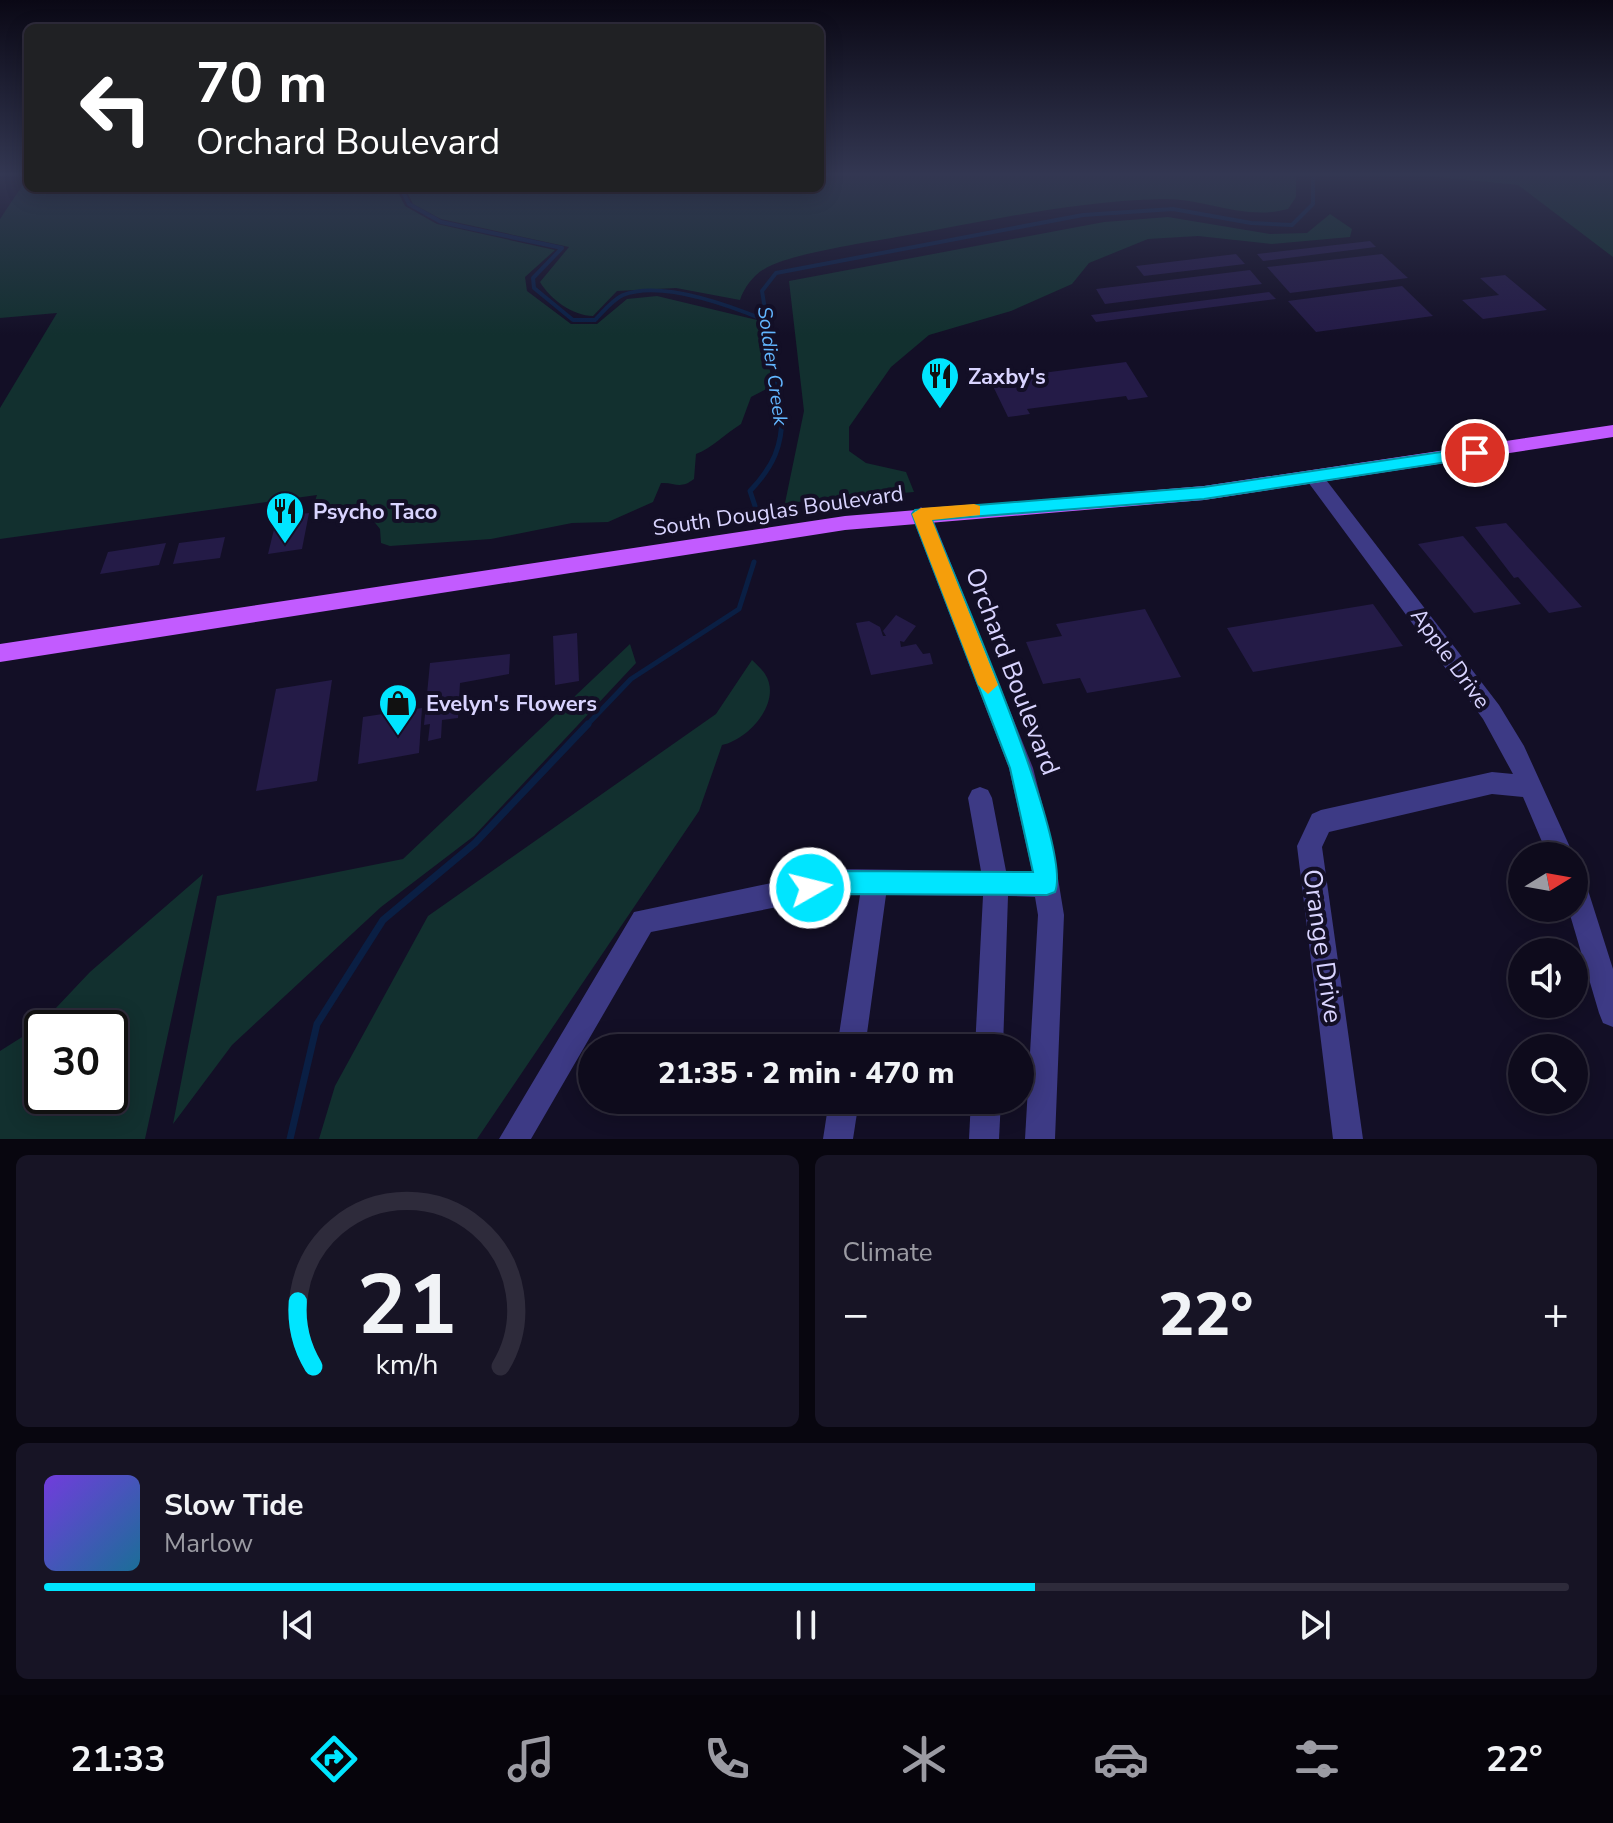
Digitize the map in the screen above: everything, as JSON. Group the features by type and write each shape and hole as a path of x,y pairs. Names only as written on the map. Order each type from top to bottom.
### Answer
{"main road":[{"name":"South Douglas Boulevard","path":"0,653 219,617 921,514 1158,498 1613,431"}],"street":[{"name":"Apple Drive","path":"1314,477 1491,712 1516,754 1554,842"},
{"name":"Orchard Boulevard","path":"921,514 1021,768 1040,842 1051,915 1040,1139"},
{"name":"Orange Drive","path":"1348,1139 1309,846 1321,822 1492,783 1528,786"},
{"path":"980,798 994,841 997,884 990,1034"},
{"path":"514,1139 643,921 838,882 1047,884"},
{"path":"853,1034 875,883"},
{"path":"1585,922 1613,1013"},
{"path":"838,1139 842,1114"},
{"path":"984,1139 985,1114"}],"green space":[{"path":"0,228 456,228 555,250 525,277 527,291 571,324 597,324 627,299 657,296 757,320 764,326 772,386 751,397 741,424 696,454 694,479 681,485 661,483 653,502 608,522 572,523 491,539 390,546 381,543 380,529 368,514 369,504 331,506 311,513 317,495 0,539 0,408 57,313 0,318"},
{"path":"483,228 944,228 838,247 786,260 757,275 740,300 676,288 617,291 593,316 563,305 540,282 569,247"},
{"path":"1071,228 1235,228 1270,234 1307,233 1313,228 1352,229 1350,237 1272,244 1198,236 1148,239 1089,263 1072,284 1011,311 929,335 891,367 849,427 849,451 866,463 906,472 914,492 785,503 804,411 789,281"},
{"path":"1575,228 1613,228 1613,257"},
{"path":"630,644 636,663 474,836 381,907 232,1045 173,1124 217,896 403,859"},
{"path":"752,660 764,672 769,685 770,696 760,718 742,736 722,745 699,811 477,1139 319,1139 335,1086 428,916 716,714"},
{"path":"203,874 145,1139 0,1139 0,1051 24,1036 24,1114 128,1114 128,1010 54,1010 90,972"}],"building":[{"path":"1370,241 1376,247 1263,261 1257,254"},
{"path":"1236,254 1245,264 1144,276 1136,266"},
{"path":"1382,254 1408,278 1290,293 1267,267"},
{"path":"1250,270 1262,284 1105,304 1096,289"},
{"path":"1505,275 1547,310 1483,319 1462,300 1499,295 1480,278"},
{"path":"1402,286 1433,316 1316,332 1288,301"},
{"path":"1269,292 1276,299 1096,322 1091,315"},
{"path":"1126,362 1148,397 1128,400 1126,396 1027,409 1030,414 1008,417 990,380"},
{"path":"309,513 302,549 268,554 277,517"},
{"path":"1506,523 1582,607 1549,613 1518,577 1514,578 1475,527"},
{"path":"1463,536 1521,604 1474,613 1418,544"},
{"path":"225,537 220,558 173,564 179,543"},
{"path":"166,543 159,565 100,574 108,552"},
{"path":"1373,604 1403,646 1253,672 1227,628"},
{"path":"1145,609 1181,677 1087,693 1080,678 1043,684 1026,642 1062,636 1056,624"},
{"path":"896,615 916,626 904,642 900,641 901,647 916,644 923,654 930,653 933,664 871,675 856,623 869,621 880,627 883,636 886,636 883,631"},
{"path":"577,633 579,681 555,685 553,636"},
{"path":"510,654 509,674 460,683 458,718 442,720 441,738 428,741 430,724 424,725 430,663"},
{"path":"332,680 317,781 256,791 276,689"},
{"path":"422,708 419,753 358,764 363,717"}],"waterway":[{"path":"470,228 562,248 533,278 534,288 573,320 595,320 623,295 656,291 696,297 767,321"},
{"name":"Soldier Creek","path":"767,321 762,291 776,273 1013,228"},
{"name":"Soldier Creek","path":"767,321 782,413"},
{"name":"Soldier Creek","path":"755,506 750,491 775,455 781,435 782,413"},
{"name":"Soldier Creek","path":"586,726 631,679 739,609 754,562"},
{"name":"Soldier Creek","path":"290,1139 317,1024 383,920 475,843 588,724"}],"slow traffic":[{"path":"974,510 921,514 988,685"}],"place":[{"name":"Zaxby's","path":"940,410"},
{"name":"Psycho Taco","path":"285,545"},
{"name":"Evelyn's Flowers","path":"398,737"}],"route":[{"path":"810,888 838,882 1047,884 1021,768 921,514 1204,493 1475,453"}]}
